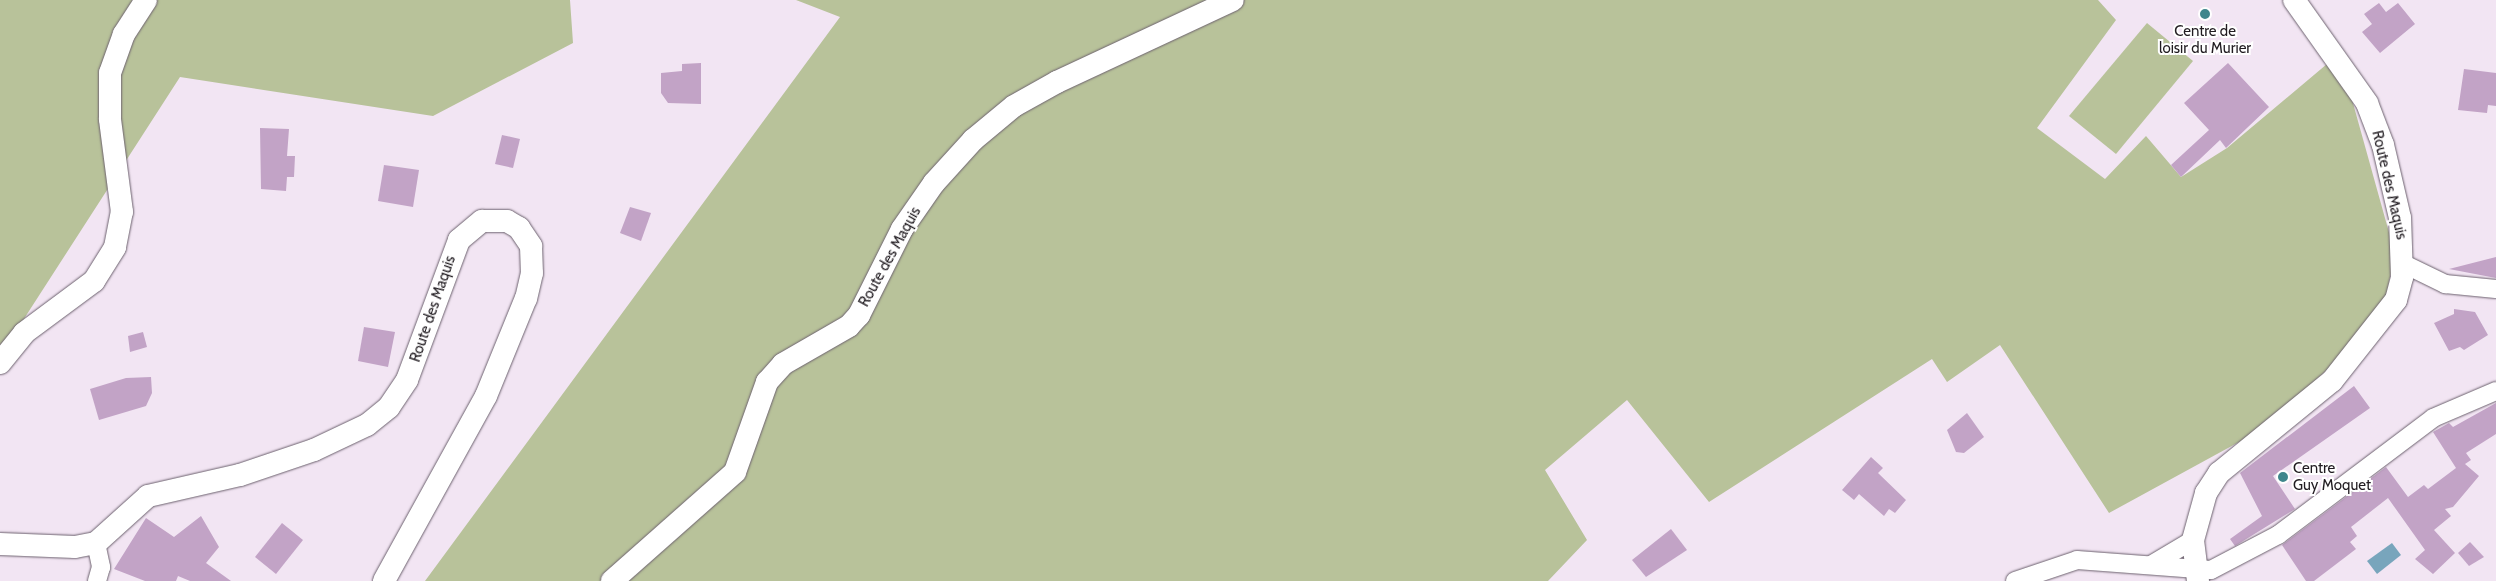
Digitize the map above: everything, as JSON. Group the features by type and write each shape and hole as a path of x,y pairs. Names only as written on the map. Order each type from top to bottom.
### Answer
{"street":[{"path":"0,362 24,333 94,281 115,248 122,212 110,119 110,74 124,34 146,0"},
{"name":"Route des Maquis","path":"612,581 735,472 766,382 783,364 859,315 902,230 934,183 973,140 1014,106 1057,82 1233,0"},
{"name":"Route des Maquis","path":"2197,575 2193,540 2203,500 2219,473 2332,381 2396,300 2404,264 2402,232 2383,144 2367,103 2294,0"},
{"name":"Route des Maquis","path":"96,543 148,496 240,475 314,450 367,426 390,407 408,380 459,240 482,221 507,221 518,228 531,246 532,273 526,298 486,396 384,581"},
{"path":"2404,264 2445,284 2496,290"},
{"path":"2014,581 2078,560 2151,565 2197,575 2211,570 2278,534 2433,418 2496,391"},
{"path":"2151,565 2193,540"},
{"path":"0,544 75,547 96,543 101,567 97,581"}],"green space":[{"path":"0,0 570,0 573,43 433,116 180,77 0,356"},
{"path":"796,0 2098,0 2116,20 2037,128 2105,179 2146,136 2181,177 2227,148 2327,64 2351,96 2395,254 2385,301 2330,367 2261,430 2109,513 2000,345 1947,382 1932,359 1709,502 1627,400 1545,470 1587,540 1548,581 425,581 840,17"},
{"path":"2147,23 2193,61 2116,154 2069,116"}],"water":[{"path":"2392,543 2401,555 2377,574 2367,561"}],"building":[{"path":"2379,3 2386,12 2398,3 2415,24 2380,53 2362,32 2372,24 2364,14"},
{"path":"701,63 701,104 668,103 661,93 661,73 682,71 682,64"},
{"path":"2228,63 2269,107 2226,148 2220,140 2181,177 2171,165 2209,130 2184,103"},
{"path":"2464,69 2496,73 2496,106 2488,105 2487,113 2458,110"},
{"path":"260,128 289,129 287,156 295,156 294,177 287,177 286,191 261,189"},
{"path":"502,135 520,139 513,168 495,164"},
{"path":"384,165 419,170 413,207 378,201"},
{"path":"630,207 651,213 641,241 620,233"},
{"path":"2496,257 2496,278 2449,269"},
{"path":"2454,309 2475,312 2488,335 2464,350 2460,347 2449,351 2434,323 2454,314"},
{"path":"364,327 395,332 388,367 358,361"},
{"path":"143,332 147,347 130,352 128,336"},
{"path":"151,377 152,393 146,406 99,420 90,389 126,378"},
{"path":"2354,386 2370,408 2273,476 2295,509 2235,546 2230,539 2262,516 2240,473"},
{"path":"2496,403 2496,434 2466,453 2471,460 2465,464 2479,476 2453,507 2445,509 2451,516 2434,530 2455,553 2433,574 2415,559 2425,550 2388,498 2351,527 2357,536 2350,542 2356,549 2314,581 2306,581 2282,545 2386,467 2408,497 2424,485 2428,489 2456,468 2433,432 2449,423 2453,427"},
{"path":"1967,413 1984,437 1964,453 1956,452 1947,430"},
{"path":"1871,457 1883,468 1878,473 1906,500 1895,513 1889,509 1884,516 1859,494 1854,500 1842,490"},
{"path":"201,516 219,547 206,563 231,581 190,581 178,576 176,581 145,581 114,569 146,518 174,537"},
{"path":"282,523 303,540 276,574 255,557"},
{"path":"1671,529 1687,550 1646,577 1632,560"},
{"path":"2470,542 2484,557 2469,566 2458,553"}],"place":[{"name":"Centre de loisir du Murier","path":"2205,14"},
{"name":"Centre Guy Moquet","path":"2283,477"}]}
